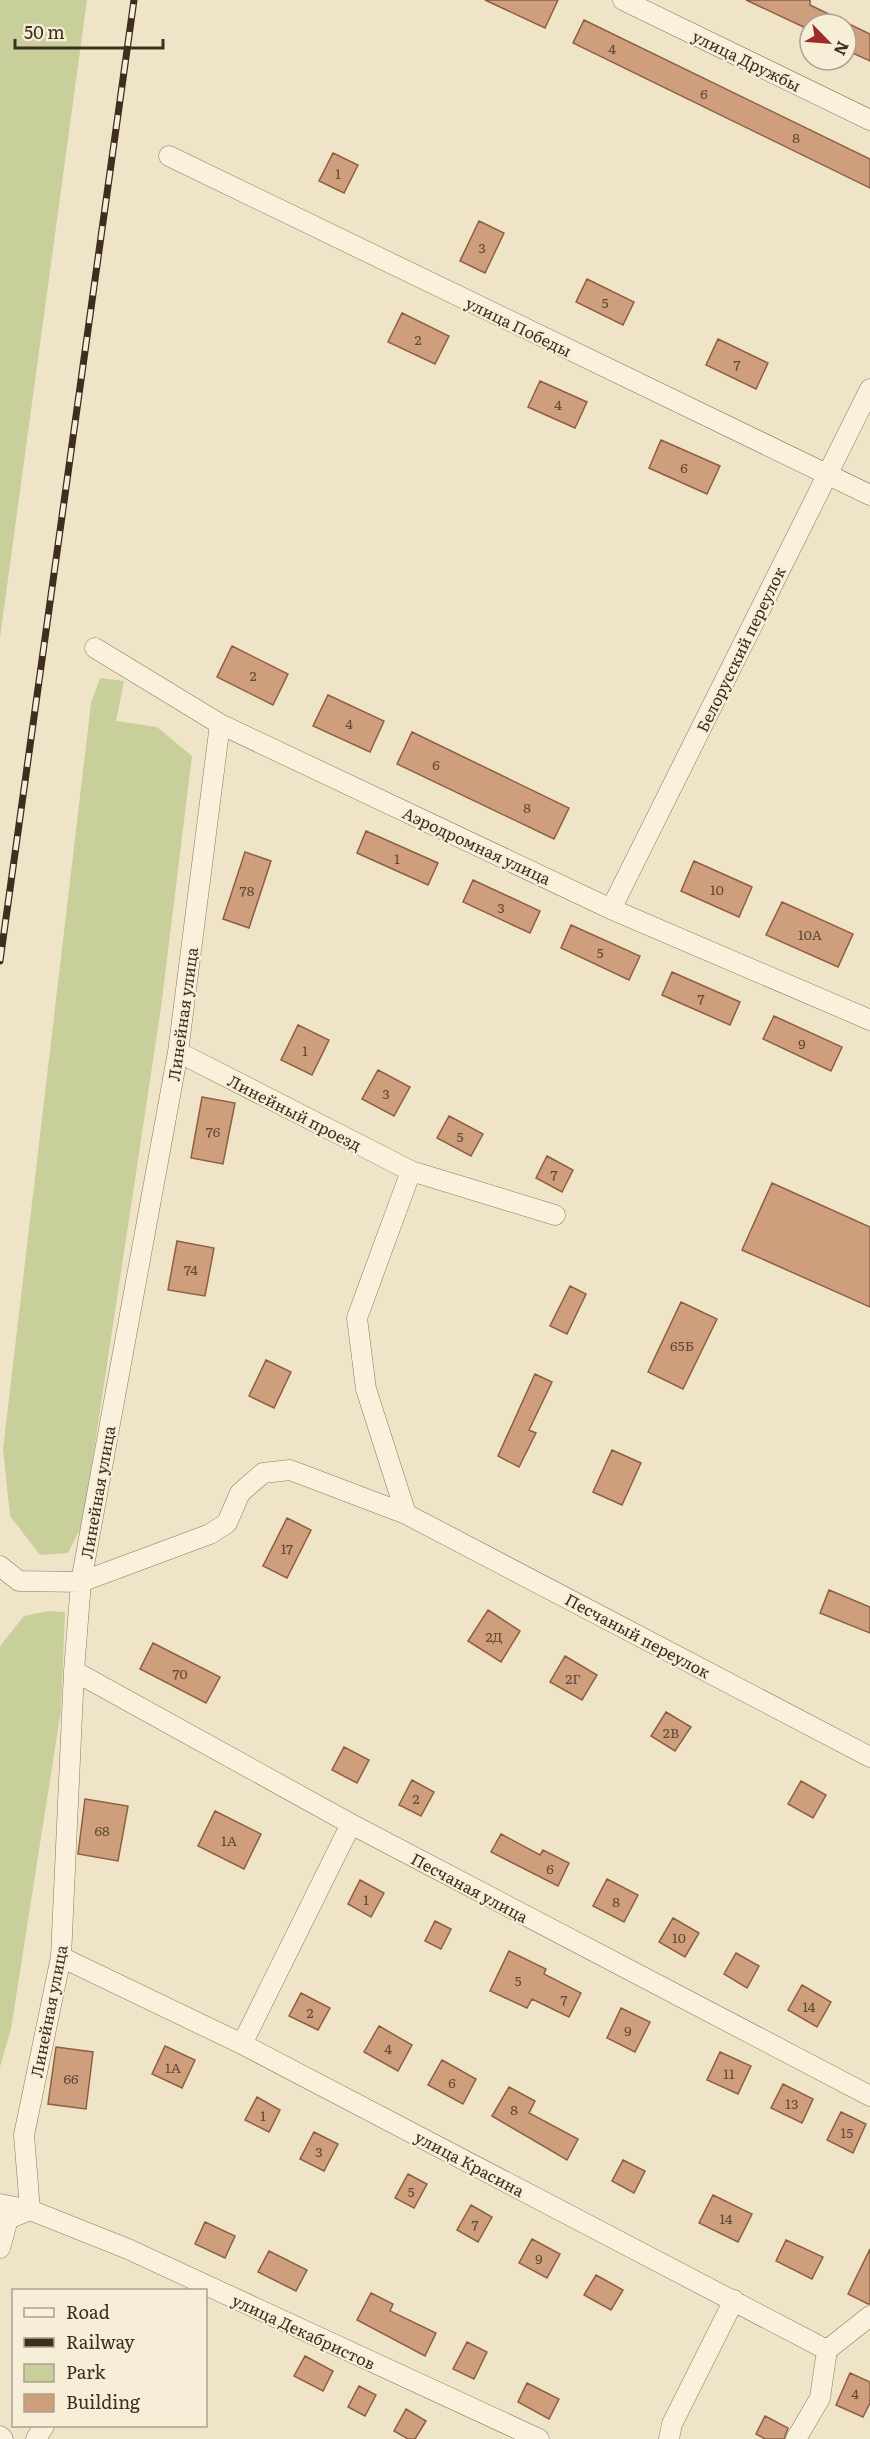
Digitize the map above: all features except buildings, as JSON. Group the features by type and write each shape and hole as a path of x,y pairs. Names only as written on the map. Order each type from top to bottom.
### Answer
{"street":[{"name":"улица Дружбы","path":"623,0 870,120"},
{"name":"улица Победы","path":"169,156 870,495"},
{"name":"Белорусский переулок","path":"611,909 870,389"},
{"name":"Аэродромная улица","path":"95,648 220,724 611,909 870,1020"},
{"name":"Линейная улица","path":"30,2210 24,2135 61,1957 74,1671 81,1582 178,1052 220,724"},
{"name":"Линейный проезд","path":"178,1052 411,1171 555,1215"},
{"path":"406,1514 366,1389 357,1318 411,1171"},
{"path":"0,1566 19,1581 81,1582 210,1534 227,1524 240,1493 263,1473 290,1470 406,1514"},
{"name":"Песчаный переулок","path":"406,1514 870,1757"},
{"name":"Песчаная улица","path":"74,1671 351,1824 870,2096"},
{"path":"242,2044 351,1824"},
{"name":"улица Красина","path":"61,1957 242,2044 827,2350"},
{"name":"улица Декабристов","path":"0,2204 30,2210 128,2249 539,2439"},
{"path":"0,2248 8,2219 30,2210"},
{"path":"669,2439 672,2424 734,2300"},
{"path":"796,2439 820,2398 827,2350 870,2316"}],"green space":[{"path":"0,0 87,0 0,638"},
{"path":"100,678 124,681 116,721 157,727 192,756 161,1008 83,1523 68,1553 40,1555 10,1516 3,1449 91,703"},
{"path":"48,1611 65,1612 61,1710 11,2029 0,2067 0,1646 24,1616"}],"railway":[{"path":"0,961 134,0"}]}
